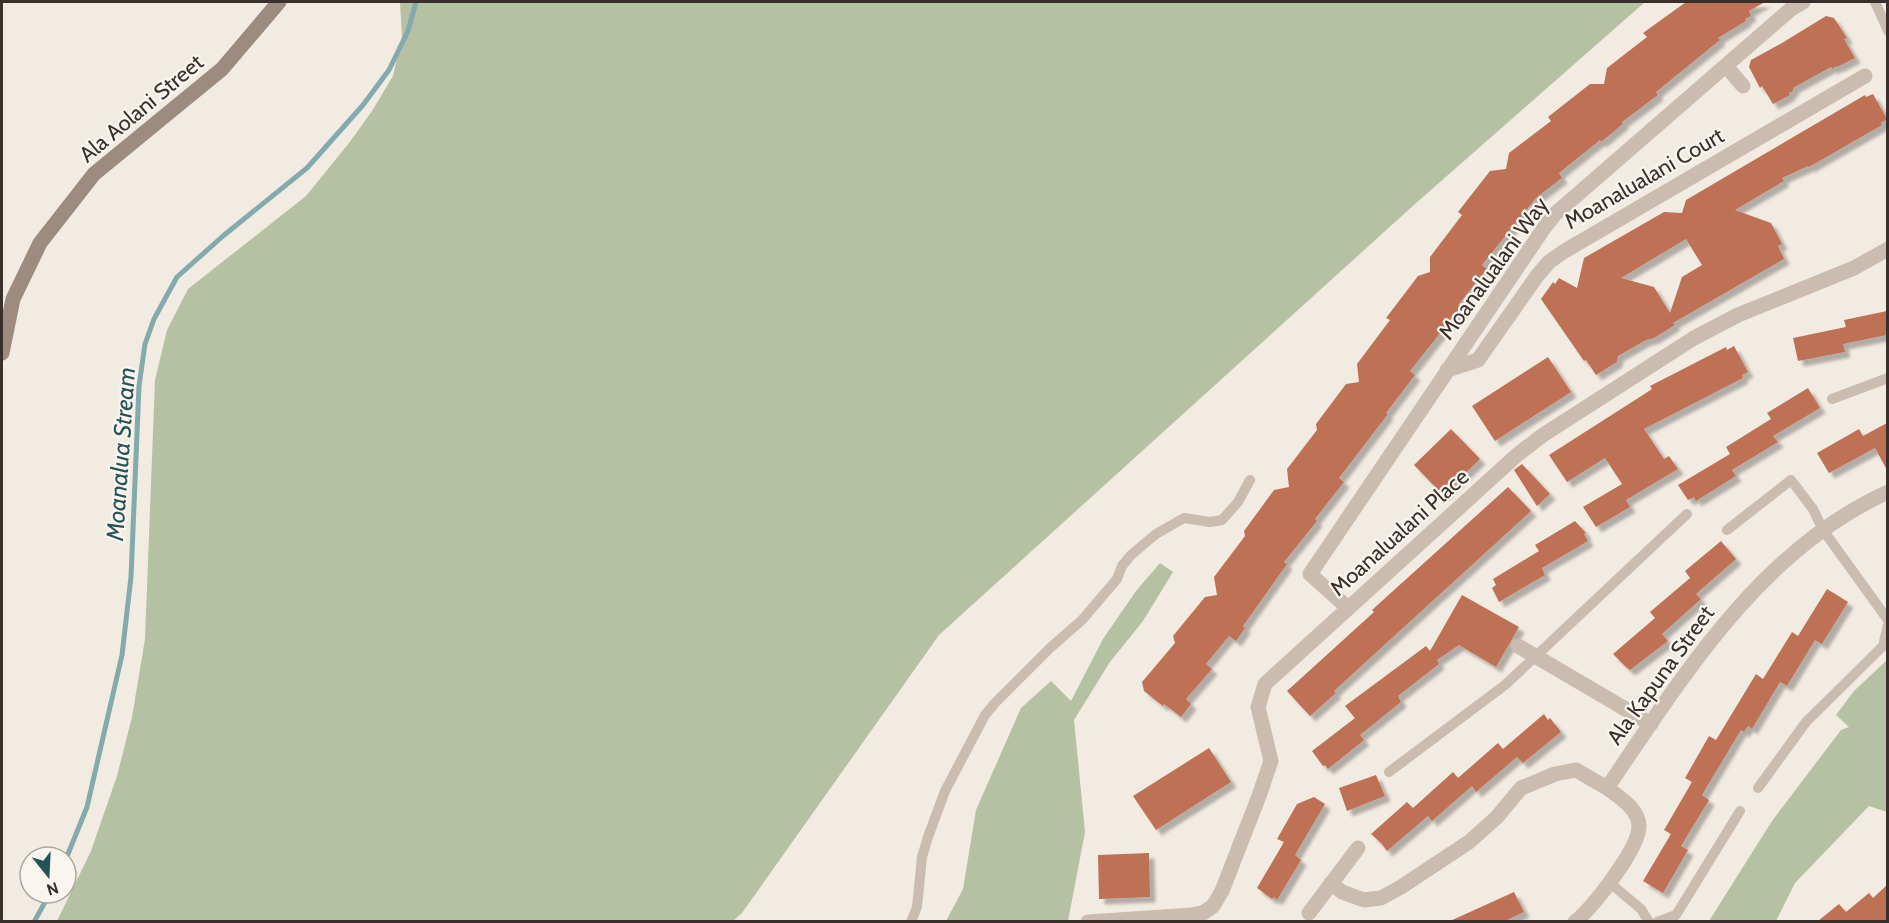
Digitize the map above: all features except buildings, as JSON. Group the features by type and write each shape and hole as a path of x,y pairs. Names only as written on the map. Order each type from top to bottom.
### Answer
{"street":[{"name":"Ala Aolani Street","path":"2,353 13,299 40,243 94,174 222,69 279,2"},
{"name":"Moanalualani Way","path":"1348,608 1310,574 1521,260 1556,214 1791,9 1803,2"},
{"path":"1726,66 1743,86"},
{"name":"Moanalualani Court","path":"1447,370 1478,360 1537,276 1549,262 1563,252 1864,76"},
{"name":"Moanalualani Place","path":"1088,921 1192,915 1203,913 1213,906 1222,891 1271,761 1258,707 1265,684 1517,455 1552,429 1716,325 1854,268 1887,249"},
{"name":"Ala Kapuna Street","path":"1607,788 1720,627 1770,574 1822,530 1887,492"},
{"path":"1518,646 1651,724"},
{"path":"1331,883 1342,892 1364,900 1381,898 1469,842 1497,817 1521,788 1555,774 1576,770 1607,788 1633,810 1639,825 1634,844 1610,883 1575,921"},
{"path":"1309,913 1358,848"}],"lane":[{"path":"1875,2 1887,31"},
{"path":"1832,399 1887,378"},
{"path":"911,921 917,907 922,857 928,837 945,791 985,715 1050,648 1082,620 1117,579 1122,566 1131,555 1156,534 1184,518 1210,522 1222,520 1238,502 1250,480"},
{"path":"1727,530 1791,480 1813,509 1822,530 1887,620"},
{"path":"1389,772 1505,685 1687,514"},
{"path":"1758,788 1806,722 1883,646 1887,625"},
{"path":"1657,921 1676,915 1740,811"},
{"path":"1610,883 1641,909 1649,921"}],"green space":[{"path":"400,2 1645,2 1415,204 939,635 742,913 733,921 57,921 65,905 78,905 78,878 91,851 117,776 132,717 145,639 155,380 167,330 188,289 306,196 349,143 393,76 402,37"},
{"path":"1160,563 1173,572 1143,621 1110,662 1074,720 1085,832 1068,921 946,921 963,889 976,810 1021,708 1051,681 1071,701 1103,639 1136,591"},
{"path":"1887,660 1887,812 1869,806 1795,883 1776,921 1709,921 1772,821 1841,730 1849,727 1836,715 1854,691"}],"waterway":[{"name":"Moanalua Stream","path":"72,845 87,807 122,655 131,577 139,386 145,344 154,319 177,277 223,236 307,168 363,105 389,70 408,31 416,2"},
{"name":"Moanalua Stream","path":"34,922 43,905"}]}
